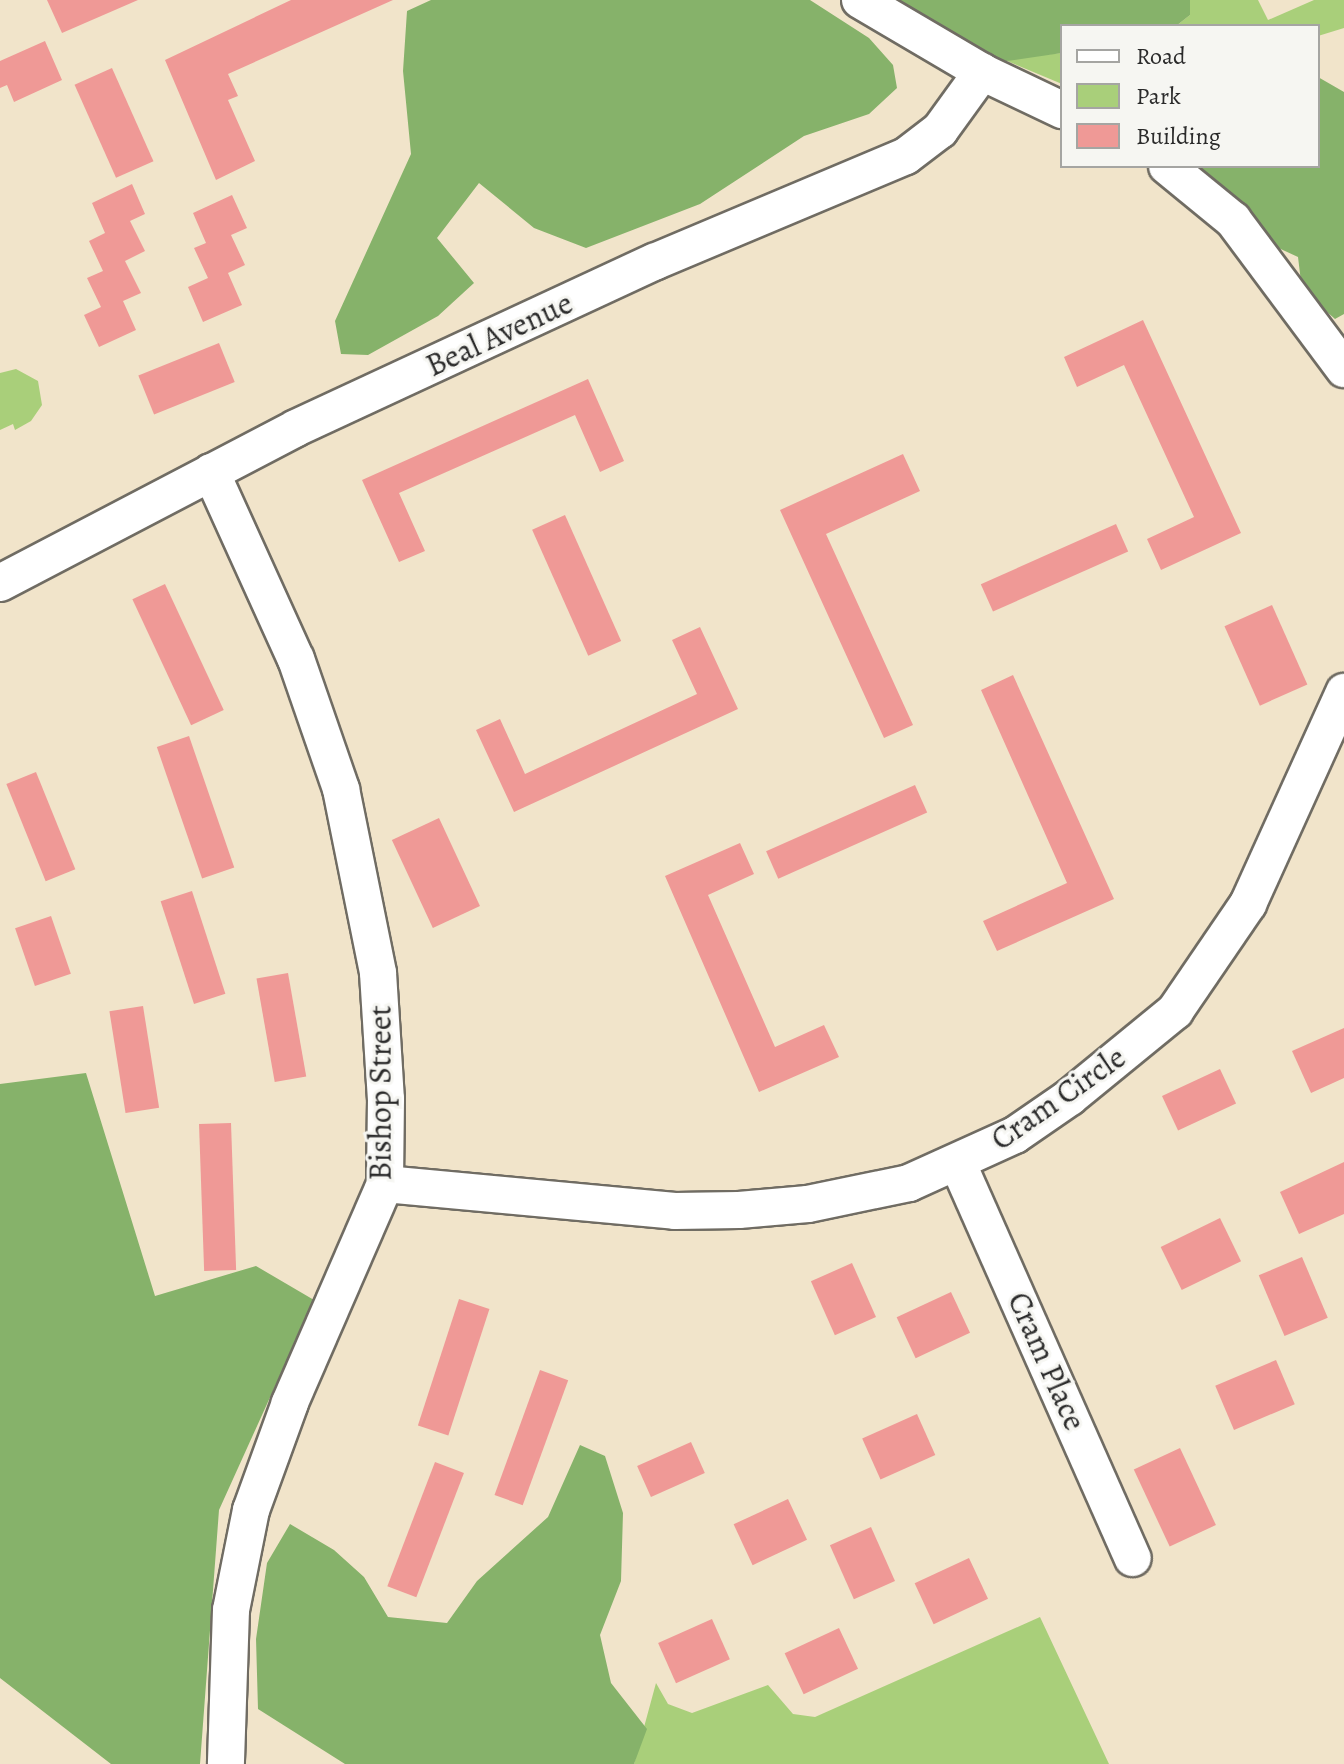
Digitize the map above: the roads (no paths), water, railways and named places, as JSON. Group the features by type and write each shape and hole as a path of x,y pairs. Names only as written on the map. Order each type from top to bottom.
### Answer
{"street":[{"path":"860,0 982,72 1060,109"},
{"name":"Beal Avenue","path":"0,583 211,472 654,262 906,156 940,130 982,72"},
{"path":"1169,168 1233,220 1344,369"},
{"name":"Bishop Street","path":"211,472 296,659 341,789 378,973 385,1184 278,1432 251,1510 231,1610 226,1764"},
{"name":"Cram Circle","path":"385,1184 675,1211 739,1210 852,1197 958,1164 1039,1120 1175,1011 1248,904 1344,692"},
{"name":"Cram Place","path":"958,1164 1133,1558"}]}
